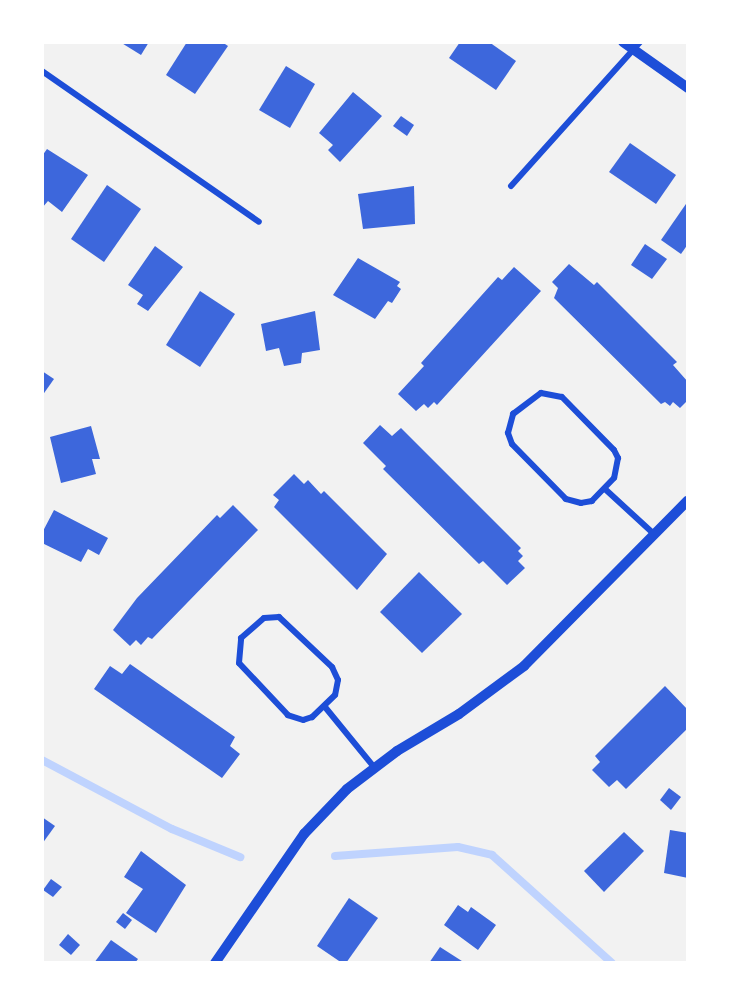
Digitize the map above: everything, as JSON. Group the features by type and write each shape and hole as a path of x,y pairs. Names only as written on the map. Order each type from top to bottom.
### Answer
{"street":[{"path":"623,42 637,46 688,88"},
{"path":"511,186 637,46"},
{"path":"42,71 259,222"},
{"path":"541,393 562,397 614,450 617,468 605,489 592,501 581,503 566,499 512,444 509,422 520,405 541,393"},
{"path":"605,489 655,535"},
{"path":"214,963 304,834 346,789 374,767 459,714 524,666 688,500"},
{"path":"264,618 286,620 336,673 338,689 325,707 303,720 288,715 243,671 237,654 241,638 264,618"},
{"path":"325,707 374,767"}],"building":[{"path":"120,42 149,42 141,55"},
{"path":"187,42 222,42 228,46 195,94 166,75"},
{"path":"460,42 489,42 516,61 496,90 449,58"},
{"path":"286,66 315,84 290,128 259,110"},
{"path":"353,92 382,116 340,162 328,150 333,145 319,133"},
{"path":"401,116 414,125 407,136 393,126"},
{"path":"630,143 676,175 656,204 609,172"},
{"path":"47,149 88,175 62,212 48,201 42,208 42,156"},
{"path":"107,185 141,209 104,262 71,239"},
{"path":"414,186 415,224 363,229 358,194"},
{"path":"688,201 688,244 681,254 661,240"},
{"path":"645,244 667,259 652,279 631,265"},
{"path":"155,246 183,267 148,311 137,304 143,295 128,285"},
{"path":"358,258 400,282 397,286 401,289 392,303 388,301 375,319 333,295"},
{"path":"569,264 594,285 597,282 677,362 673,365 688,382 688,400 680,408 673,402 670,406 665,402 661,404 554,298 558,288 552,282"},
{"path":"514,267 541,291 437,405 434,402 428,408 424,404 416,411 398,394 424,366 421,363 498,277 502,280"},
{"path":"200,291 235,314 200,367 166,345"},
{"path":"315,311 320,350 302,353 301,363 284,366 279,348 266,351 261,324"},
{"path":"42,371 54,379 42,396"},
{"path":"380,425 392,436 401,428 521,548 518,551 523,556 518,561 525,568 507,585 483,561 479,564 383,469 386,466 363,443"},
{"path":"91,426 100,459 92,459 96,474 61,483 50,437"},
{"path":"294,474 304,484 308,480 321,494 324,491 387,554 357,590 274,507 279,500 273,495"},
{"path":"233,505 258,530 152,639 148,637 141,645 136,640 130,646 113,630 137,598 217,515 220,518"},
{"path":"54,510 108,538 99,555 88,549 81,562 42,543 42,533"},
{"path":"419,572 462,614 422,653 380,612"},
{"path":"130,664 235,737 230,746 240,754 222,778 94,689 110,666 122,674"},
{"path":"665,686 688,710 688,728 626,789 617,780 609,787 592,770 600,762 595,756"},
{"path":"669,788 681,797 671,810 660,800"},
{"path":"42,817 55,826 42,844"},
{"path":"670,830 688,833 688,878 664,873"},
{"path":"624,832 644,851 604,892 584,871"},
{"path":"141,851 186,885 156,933 126,913 143,889 124,877"},
{"path":"51,879 62,887 53,897 43,890"},
{"path":"349,898 378,918 346,963 342,963 317,946"},
{"path":"458,905 468,912 471,907 496,925 478,950 444,925"},
{"path":"123,913 132,920 125,929 116,922"},
{"path":"68,934 80,945 71,955 59,945"},
{"path":"111,940 138,959 135,963 94,963"},
{"path":"440,947 465,963 429,963"}],"waterway":[{"path":"42,760 172,829 240,857"},
{"path":"335,856 458,847 492,855 612,963"}]}
